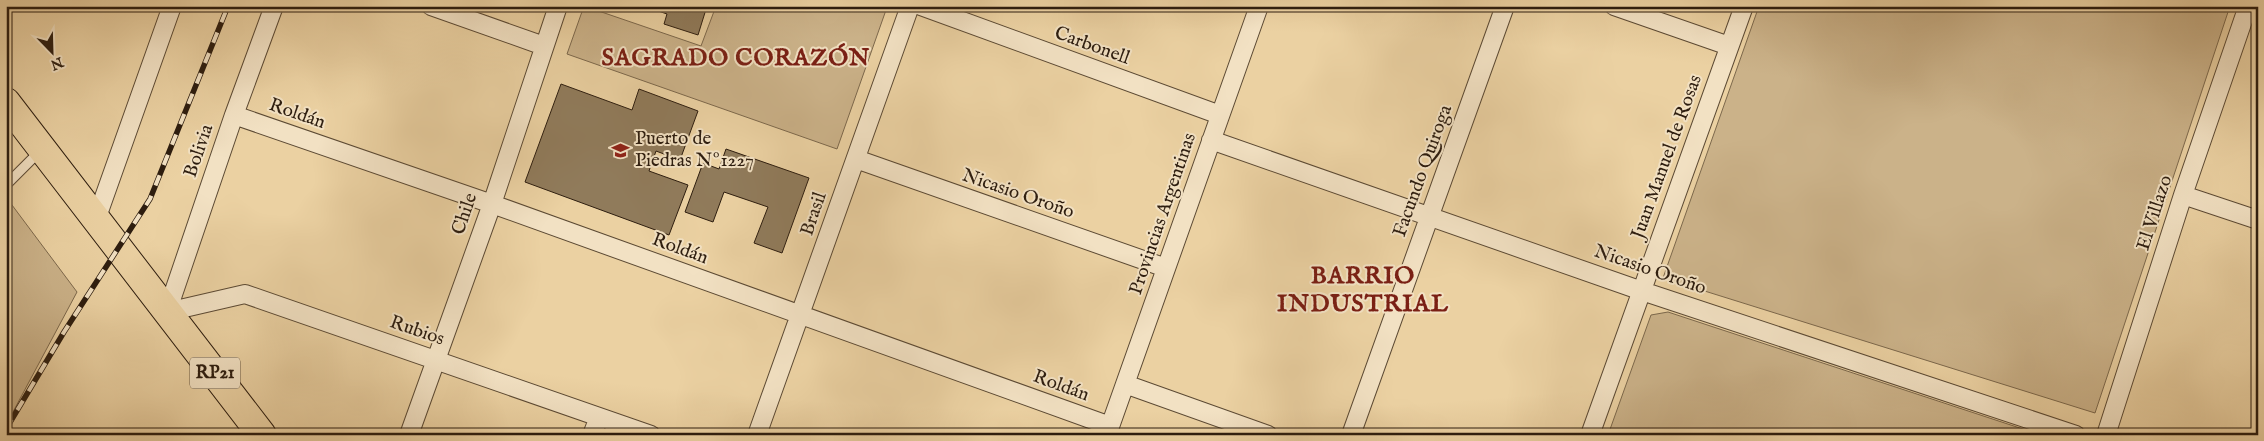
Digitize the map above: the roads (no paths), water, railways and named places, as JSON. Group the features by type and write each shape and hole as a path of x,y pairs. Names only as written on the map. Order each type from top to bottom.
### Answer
{"main road":[{"name":"RP21","path":"6,102 97,217 167,312 262,435"}],"street":[{"path":"97,217 172,6"},
{"name":"Bolivia","path":"167,312 234,115 274,6"},
{"path":"431,6 544,46"},
{"name":"Chile","path":"409,435 492,204 558,6"},
{"name":"Brasil","path":"757,435 910,6"},
{"name":"Carbonell","path":"921,6 1220,115"},
{"name":"Provincias Argentinas","path":"1109,430 1259,6"},
{"name":"Facundo Quiroga","path":"1351,435 1504,6"},
{"path":"1614,6 1730,46"},
{"name":"Juan Manuel de Rosas","path":"1590,435 1744,6"},
{"name":"El Villazo","path":"2106,435 2182,196 2248,6"},
{"name":"Roldán","path":"234,115 492,204 801,315 1109,430"},
{"name":"Nicasio Oroño","path":"1211,140 1642,291 2076,435"},
{"name":"Nicasio Oroño","path":"856,159 1166,268"},
{"path":"2182,196 2258,220"},
{"name":"Rubios","path":"167,312 245,294 651,435"},
{"path":"1125,384 1268,435"},
{"path":"592,435 598,417"}],"lane":[{"path":"6,186 43,148"}],"railway":[{"path":"6,429 64,332 150,199 228,6"}],"place":[{"name":"Puerto de Piedras Nº1227","path":"621,150"}],"district":[{"name":"SAGRADO CORAZÓN","path":"736,58"},
{"name":"BARRIO INDUSTRIAL","path":"1363,290"}]}
